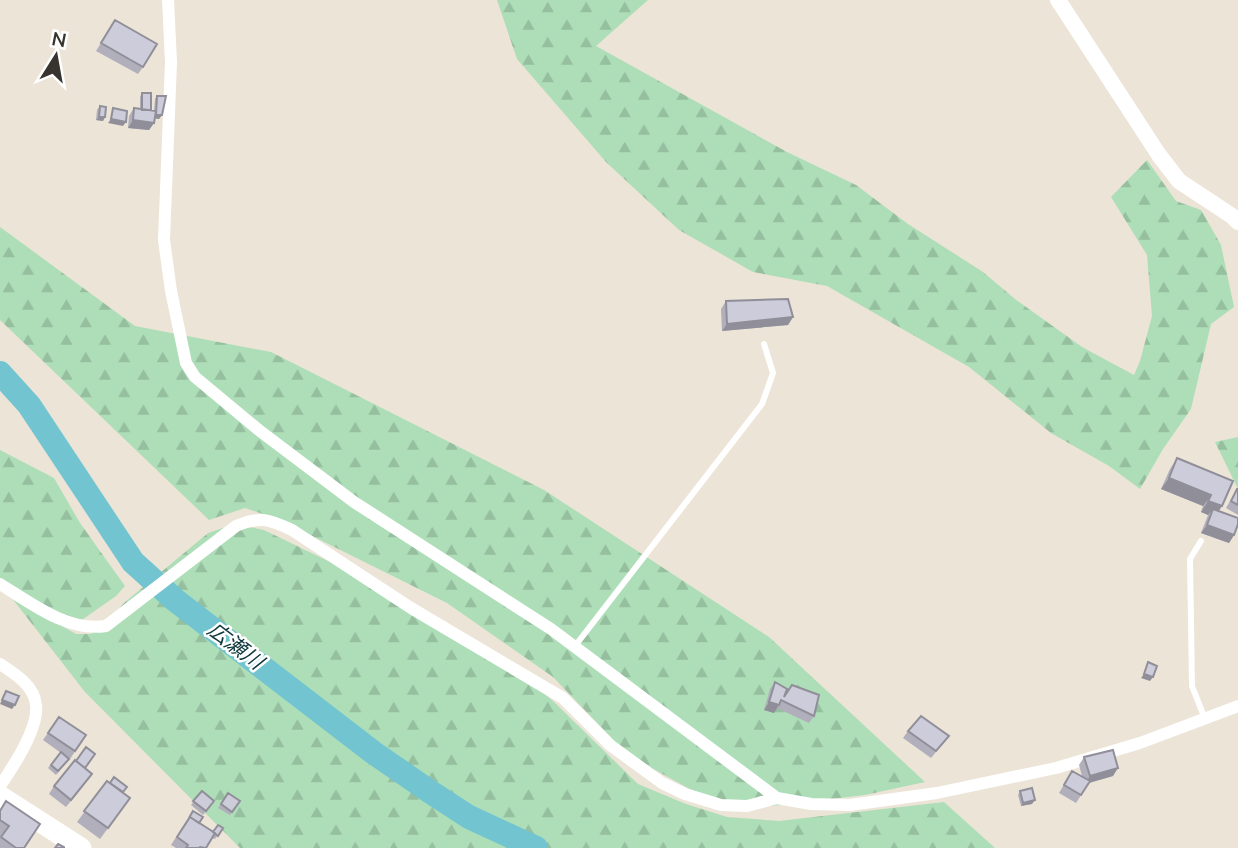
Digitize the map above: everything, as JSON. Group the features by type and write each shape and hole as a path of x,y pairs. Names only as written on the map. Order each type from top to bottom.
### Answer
{"highway":[{"path":"0,796 81,848"}],"street":[{"path":"168,0 171,62 164,240 170,291 186,363 195,377 260,431 354,502 478,580 575,646 777,798"},
{"path":"1058,0 1159,155 1179,181 1238,222"},
{"path":"0,584 61,620 83,627 106,626 236,526 251,519 264,519 292,530 411,608 563,698 610,745 662,783 685,794 721,805 747,806 777,798 811,804 850,805 937,793 1056,768 1140,743 1238,706"},
{"path":"0,664 21,678 31,691 36,705 27,739 0,786"}],"lane":[{"path":"575,646 762,404 773,373 764,344"},
{"path":"1200,541 1190,559 1192,686 1205,720"}],"green space":[{"path":"497,0 648,0 596,46 787,152 856,185 908,224 983,272 1015,299 1082,347 1134,375 1152,316 1147,255 1111,197 1147,160 1176,201 1201,210 1221,245 1234,307 1211,324 1191,409 1163,449 1140,489 1109,466 1051,433 969,367 827,286 753,272 679,230 606,162 517,59"},
{"path":"0,227 135,326 271,352 544,490 769,637 925,782 865,795 770,806 706,798 628,755 553,677 447,603 280,520 245,508 209,520 0,320"},
{"path":"1238,437 1238,489 1215,442"},
{"path":"0,450 54,478 80,523 125,586 116,596 79,622 34,601 0,578"},
{"path":"235,524 264,530 357,575 513,669 552,700 638,784 727,817 779,821 944,802 995,848 240,848 85,692 11,597 76,634 91,634 208,533"}],"building":[{"path":"115,20 157,44 143,67 101,43"},
{"path":"142,93 151,93 151,110 142,110"},
{"path":"157,96 166,96 162,115 156,115"},
{"path":"100,106 106,107 105,117 99,117"},
{"path":"113,108 127,111 126,122 111,119"},
{"path":"134,108 156,111 154,123 133,120"},
{"path":"788,299 793,317 727,324 726,301"},
{"path":"1177,458 1233,481 1222,506 1208,501 1211,495 1169,478"},
{"path":"1238,489 1238,505 1231,501"},
{"path":"1213,509 1238,518 1234,535 1207,525"},
{"path":"1148,662 1157,666 1153,677 1144,674"},
{"path":"775,682 787,689 784,697 792,685 819,695 814,716 781,700 779,705 769,702"},
{"path":"6,691 19,696 15,705 2,700"},
{"path":"921,716 949,736 936,751 908,731"},
{"path":"59,717 86,735 75,751 48,733"},
{"path":"86,747 95,754 85,768 76,761"},
{"path":"1113,750 1118,768 1090,776 1084,757"},
{"path":"61,752 69,759 58,771 51,765"},
{"path":"75,760 92,774 71,800 54,786"},
{"path":"1072,771 1090,781 1081,795 1064,785"},
{"path":"114,777 127,787 123,792 110,783"},
{"path":"107,781 130,798 108,828 84,811"},
{"path":"1032,788 1035,800 1023,803 1020,791"},
{"path":"202,791 214,801 206,811 193,801"},
{"path":"228,793 240,801 232,812 221,804"},
{"path":"6,801 40,824 24,848 16,848 1,837 9,826 0,820 0,811"},
{"path":"193,811 203,817 199,823 189,818"},
{"path":"190,817 215,833 206,848 186,848 188,845 177,837"},
{"path":"218,825 223,828 218,836 213,832"}],"waterway":[{"name":"広瀬川","path":"0,373 29,405 133,562 175,600 374,753 429,791 469,817 536,848"}]}
